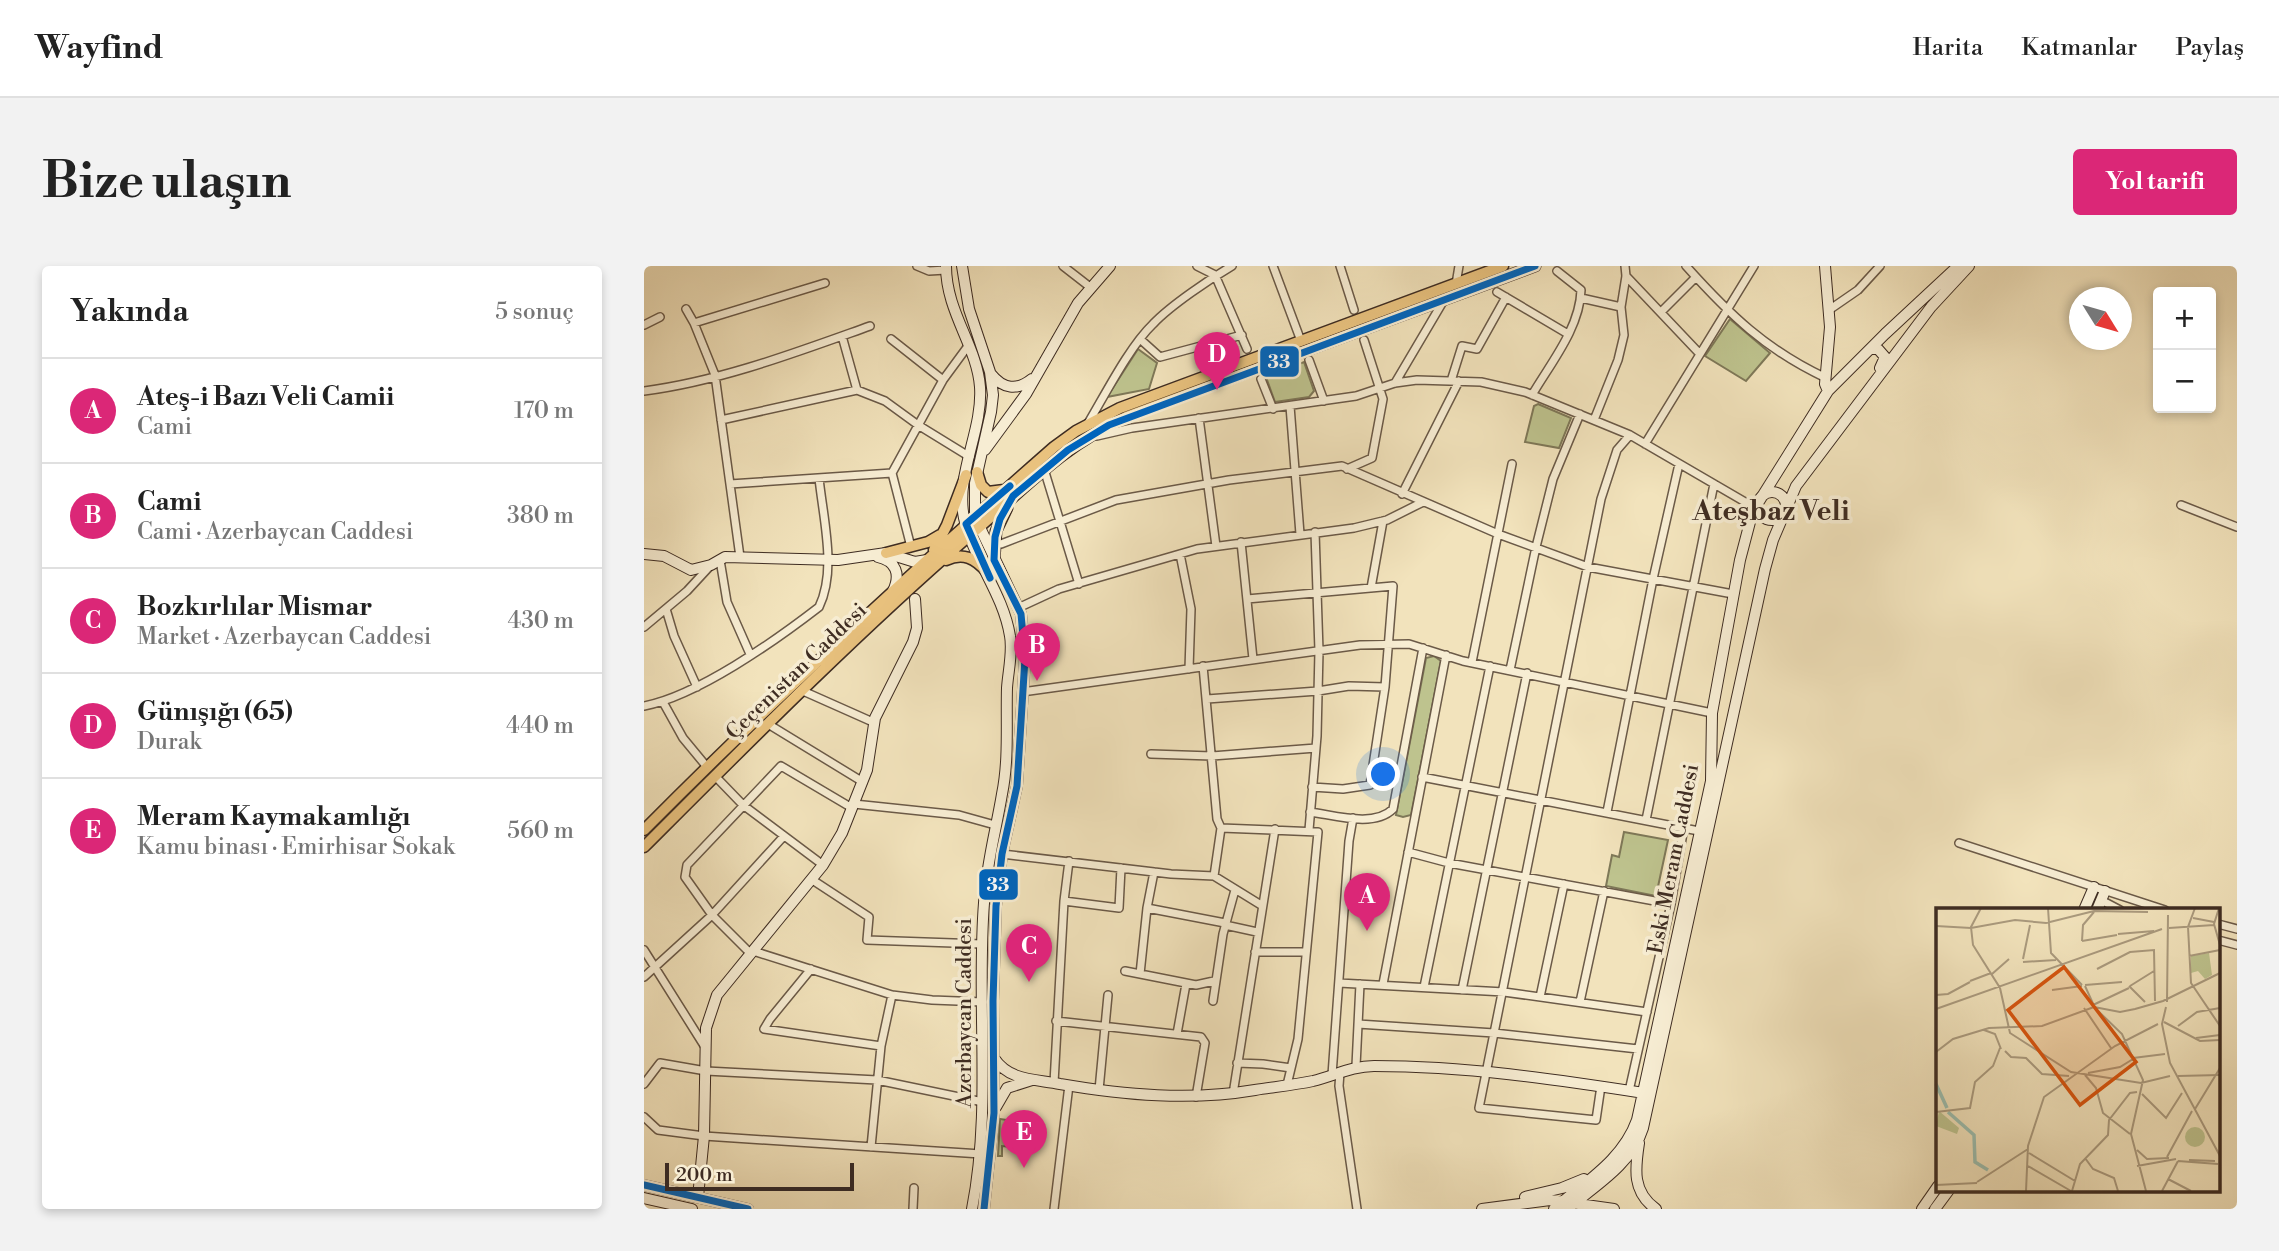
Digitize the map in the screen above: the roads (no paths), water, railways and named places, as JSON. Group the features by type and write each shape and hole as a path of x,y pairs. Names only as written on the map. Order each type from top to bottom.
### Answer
{"main road":[{"path":"994,559 997,526 1010,493 1054,447 1087,425 1120,408 1503,266"},
{"path":"973,467 981,485 988,492 1010,493 1080,441 1126,417 1535,266"},
{"path":"932,562 973,467"},
{"name":"Çeçenistan Caddesi","path":"644,847 932,562 1010,493"},
{"path":"886,554 928,542 943,534"},
{"path":"932,562 966,556 980,563 987,572"},
{"name":"Çeçenistan Caddesi","path":"644,830 893,590 932,562"}],"street":[{"path":"917,266 929,271 946,268"},
{"name":"Azerbaycan Caddesi","path":"962,266 969,309 990,372 993,395 991,412 962,498 987,572 1004,611 1011,638 1004,775 984,903 981,1154 972,1209"},
{"path":"1063,266 1090,287"},
{"path":"721,420 858,390 885,401 973,467 1026,394 1078,303 1110,266"},
{"path":"1197,266 1215,275 1247,349"},
{"path":"1087,425 1140,339 1153,323 1215,275 1232,266"},
{"path":"1273,266 1301,341"},
{"path":"1340,266 1354,310"},
{"path":"1456,284 1459,266"},
{"path":"1594,420 1618,360 1624,335 1621,307 1625,266"},
{"path":"1686,266 1726,310 1761,341 1794,363 1826,378"},
{"path":"1645,444 1754,266"},
{"path":"1825,266 1830,327 1826,378 1828,391"},
{"path":"1829,310 1858,290 1880,266"},
{"name":"Eski Meram Caddesi","path":"1562,1207 1619,1166 1640,1139 1704,832 1713,772 1712,713 1743,547 1755,512 1828,391 1958,266"},
{"name":"Eski Meram Caddesi","path":"1562,1207 1609,1164 1630,1138 1637,1120 1765,569 1785,511 1796,486 1843,423 1931,307 1969,266"},
{"name":"Azerbaycan Caddesi","path":"946,268 954,313 978,376 979,410 973,467"},
{"path":"1532,395 1568,334 1581,298 1581,290 1557,271"},
{"path":"1626,276 1699,353"},
{"path":"1661,312 1696,277"},
{"path":"694,323 825,283"},
{"path":"1497,292 1568,334"},
{"path":"1402,494 1455,381 1462,346 1477,349 1506,297"},
{"path":"1581,298 1621,307"},
{"path":"1395,383 1444,300"},
{"path":"686,309 715,376 740,557"},
{"path":"644,325 660,317"},
{"path":"644,391 674,387 715,376 870,326"},
{"path":"1140,339 1160,356 1242,335"},
{"path":"842,336 858,390"},
{"path":"891,339 943,380"},
{"path":"1347,469 1372,458 1383,408 1364,340"},
{"path":"911,547 892,473 943,380 968,346"},
{"path":"1843,423 1852,405 1884,362 1882,352 1871,349"},
{"path":"1309,360 1324,401"},
{"path":"990,372 1002,384 1011,387 1022,386 1035,377"},
{"path":"1261,379 1273,409"},
{"path":"1080,441 1132,428 1324,401 1380,390 1395,383 1417,380 1481,382 1532,395 1630,435 1752,506 1755,512"},
{"path":"1290,406 1300,534"},
{"path":"1510,670 1553,479 1580,414"},
{"path":"1199,418 1216,546"},
{"path":"1601,1086 1596,1120 1479,1108 1601,499 1617,450 1630,435"},
{"path":"1472,662 1513,464"},
{"path":"1606,812 1679,464"},
{"path":"1001,544 1060,519 1116,500 1207,483 1342,466 1421,503 1588,567 1733,594"},
{"path":"1044,469 1079,584"},
{"path":"730,484 892,473"},
{"path":"644,706 663,702 697,687 819,607 825,595 828,559 819,478"},
{"path":"1646,820 1714,484"},
{"path":"1018,608 1059,589 1180,554 1216,546 1383,521 1421,503"},
{"path":"2180,505 2237,527"},
{"path":"1371,588 1383,521"},
{"name":"Azerbaycan Caddesi","path":"972,526 994,559 1021,614 1025,658 1017,786 1002,854 996,906 994,1113 984,1209"},
{"path":"1309,830 1316,748 1319,651 1315,532"},
{"path":"1241,542 1254,659"},
{"path":"644,554 664,556 691,570 726,557 828,559 886,554 915,562 932,562"},
{"path":"1180,554 1191,609 1189,668"},
{"path":"870,557 884,559 895,567 898,576 893,590"},
{"path":"715,563 727,602 750,654"},
{"path":"644,627 715,563"},
{"path":"1247,599 1393,586 1385,687 1370,785 1343,789 1312,787"},
{"path":"698,1197 704,1136 706,1028 717,995 822,865 842,833 867,770 874,723 913,642 917,628 915,599"},
{"path":"666,608 674,636 697,687"},
{"path":"1022,692 1254,659 1409,644 1472,662 1712,713"},
{"path":"1310,812 1353,818 1386,816 1393,809 1423,648"},
{"path":"1383,985 1446,655"},
{"path":"1203,666 1217,819 1222,828 1214,876"},
{"path":"1424,987 1490,666"},
{"path":"1462,990 1527,673"},
{"path":"1207,699 1318,691 1349,686 1385,687"},
{"path":"803,691 874,723"},
{"path":"663,702 683,738 707,767"},
{"path":"768,724 863,782"},
{"path":"1151,754 1212,756 1316,748"},
{"path":"983,1002 892,995 752,953 712,915 685,877 687,865 781,766 853,806 959,815 995,825"},
{"path":"715,776 743,805 822,865"},
{"path":"1422,777 1704,832"},
{"path":"1353,818 1339,983 1336,1073 1357,1209"},
{"path":"1629,1091 1671,904 1684,827"},
{"path":"1222,828 1318,832 1298,1039 1287,1085"},
{"path":"1233,1094 1275,829"},
{"path":"644,977 712,915 784,836"},
{"path":"1959,843 2094,887 2101,900 2152,908"},
{"path":"1408,852 1449,863 1671,904"},
{"path":"1002,854 1154,872 1214,876 1261,905"},
{"path":"1054,1083 1064,901 1069,861"},
{"path":"1064,901 1119,908 1121,868"},
{"path":"1140,974 1154,872"},
{"path":"811,879 869,917 867,940 982,944"},
{"path":"1540,997 1564,884"},
{"path":"2085,908 2094,887"},
{"path":"1213,1001 1225,924 1235,890"},
{"path":"1580,1002 1604,891"},
{"path":"1147,908 1258,932"},
{"path":"2220,925 2237,929"},
{"path":"2220,941 2237,945"},
{"path":"644,950 706,1047"},
{"path":"1255,952 1306,952"},
{"path":"811,969 764,1029 881,1046"},
{"path":"1125,971 1186,984 1214,981"},
{"path":"1339,983 1504,992 1647,1012"},
{"path":"1177,1034 1186,984"},
{"path":"1356,1066 1360,984"},
{"path":"871,1147 881,1046 892,995"},
{"path":"1099,1090 1108,995"},
{"path":"1056,1021 1204,1039 1196,1097"},
{"path":"1358,1024 1494,1033 1638,1049"},
{"path":"993,1057 1003,1070 1032,1080 1099,1090 1196,1097 1233,1094 1314,1080 1356,1066 1487,1070 1644,1093"},
{"path":"644,1084 660,1063 706,1071 877,1080 983,1102"},
{"path":"1237,1063 1291,1068"},
{"path":"994,1113 998,1100 1007,1088 1032,1080"},
{"path":"1054,1209 1069,1085"},
{"path":"644,1117 658,1129 704,1136 981,1154"},
{"path":"1640,1139 1637,1182 1642,1195 1656,1209"},
{"path":"1498,1206 1569,1186 1609,1164"},
{"path":"644,1185 748,1209"},
{"path":"914,1209 915,1188"},
{"path":"1922,1209 1936,1189"},
{"path":"1936,1209 1948,1192"},
{"path":"644,1198 692,1209"},
{"path":"1482,1209 1538,1201 1562,1207"},
{"path":"1548,1209 1614,1209"}],"place":[{"name":"Günışığı (65)","path":"1217,390"},
{"name":"Cami","path":"1037,681"},
{"name":"Ateş-i Bazı Veli Camii","path":"1367,931"},
{"name":"Bozkırlılar Mismar","path":"1029,982"},
{"name":"Meram Kaymakamlığı","path":"1024,1168"}],"district":[{"name":"Ateşbaz Veli","path":"1771,510"}]}
